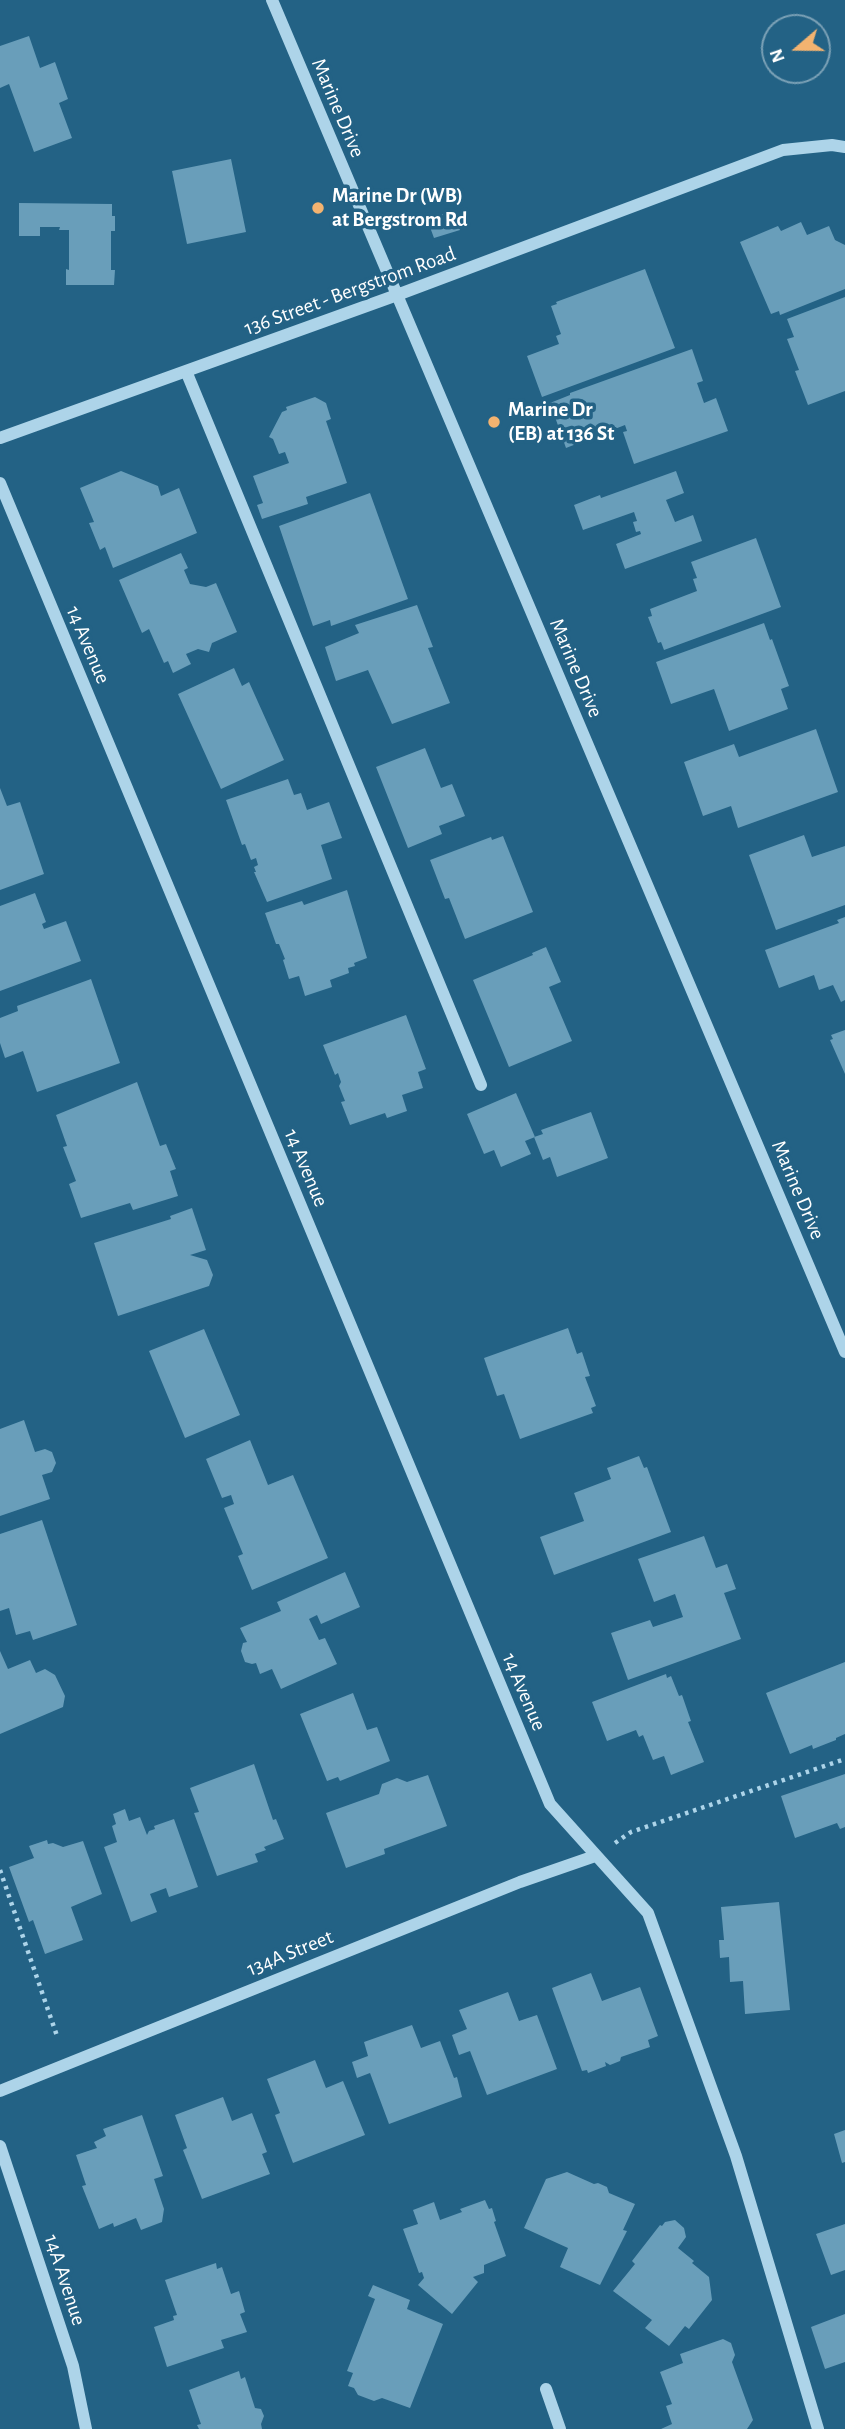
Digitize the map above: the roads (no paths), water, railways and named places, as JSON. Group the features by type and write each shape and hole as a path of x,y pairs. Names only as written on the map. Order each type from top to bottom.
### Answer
{"street":[{"name":"Marine Drive","path":"272,0 845,1352"},
{"name":"136 Street - Bergstrom Road","path":"0,438 397,295 783,150 839,146"},
{"path":"186,371 481,1085"},
{"name":"14 Avenue","path":"0,483 550,1804 648,1913 736,2156 818,2429"},
{"name":"134A Street","path":"0,2091 520,1882 596,1856"},
{"name":"14A Avenue","path":"0,2146 73,2366 86,2429"},
{"path":"546,2389 560,2429"}],"place":[{"name":"Marine Dr (WB) at Bergstrom Rd","path":"318,208"},
{"name":"Marine Dr (EB) at 136 St","path":"494,422"}]}
